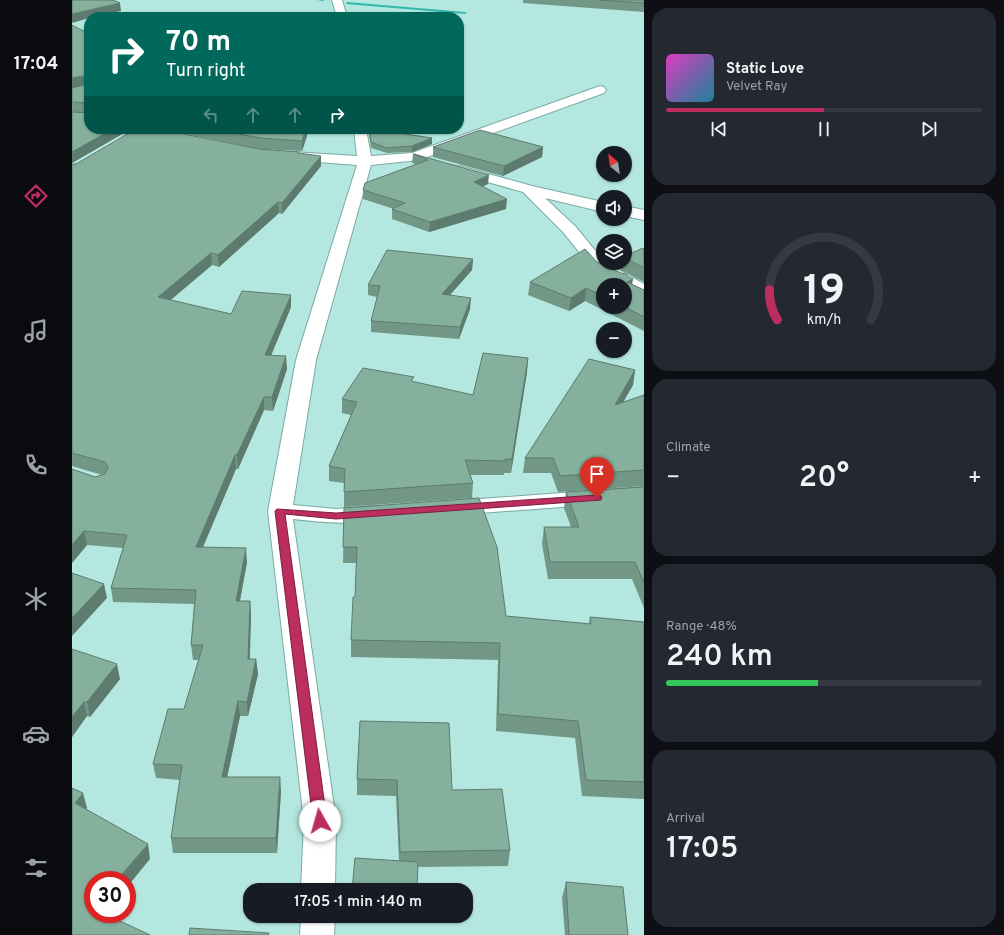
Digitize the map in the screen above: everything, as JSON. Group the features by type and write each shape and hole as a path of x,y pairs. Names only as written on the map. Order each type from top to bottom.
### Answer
{"street":[{"path":"337,0 341,12"},
{"path":"282,155 365,161 414,157 600,90"},
{"path":"318,883 320,821 280,511 306,360 365,161 361,134"},
{"path":"414,157 528,189 596,205"},
{"path":"528,189 569,229 602,269 644,291"},
{"path":"632,212 644,215"},
{"path":"431,509 644,494"},
{"path":"280,511 336,516 391,512"},
{"path":"317,935 318,923"}],"building":[{"path":"72,0 113,0 120,3 72,14"},
{"path":"600,0 644,0 644,3"},
{"path":"72,25 84,31 84,76 72,78"},
{"path":"84,85 84,103 72,102 72,88"},
{"path":"72,112 84,113 84,134 104,134 72,152"},
{"path":"480,130 543,147 504,166 433,147"},
{"path":"127,134 184,134 259,149 299,152 298,153 321,156 282,203 278,202 218,255 211,253 158,297 231,314 242,291 291,295 265,355 286,356 272,397 264,397 237,455 235,455 196,547 246,548 236,601 250,601 248,659 256,659 247,702 238,701 222,777 280,777 276,838 171,838 182,765 153,764 168,709 184,709 203,645 191,645 196,590 111,588 127,535 84,531 72,545 72,469 95,477 105,474 108,467 105,462 72,453 72,164 76,164"},
{"path":"239,134 304,134 302,141 260,138"},
{"path":"370,134 404,134 432,138 412,146 387,148 371,142"},
{"path":"413,154 489,175 474,182 507,199 430,222 392,209 405,203 363,190 365,183 428,160"},
{"path":"643,248 644,249 644,268 632,262 632,253"},
{"path":"585,249 596,261 596,270 614,270 626,274 631,278 596,278 596,293 586,288 571,298 530,282"},
{"path":"387,250 473,259 442,294 471,298 460,327 371,321 380,286 368,285"},
{"path":"632,284 644,290 644,317 632,311"},
{"path":"483,353 528,358 512,459 505,459 505,461 465,460 473,483 344,492 345,469 329,466 357,402 342,399 363,368 414,377 411,381 473,395"},
{"path":"589,359 635,370 615,405 644,395 644,470 560,476 553,458 525,458"},
{"path":"644,487 644,583 635,562 550,562 544,527 579,527 566,492"},
{"path":"479,498 497,547 506,616 591,624 590,617 644,622 644,782 586,780 578,721 498,714 500,643 351,640 353,597 355,597 357,547 343,547 344,508"},
{"path":"72,573 104,584 72,618"},
{"path":"72,649 117,664 87,702 84,702 72,717"},
{"path":"360,721 449,723 452,790 502,789 510,850 400,852 397,780 357,779"},
{"path":"72,788 83,793 75,803 148,844 125,871 84,871 84,923 124,923 150,935 72,935"},
{"path":"355,858 418,862 417,883 353,883"},
{"path":"566,882 623,887 628,935 569,935"},
{"path":"190,928 269,933 268,935 189,935"}],"waterway":[{"path":"347,3 453,12"}],"route":[{"path":"320,821 280,511 336,516 597,498"}]}
